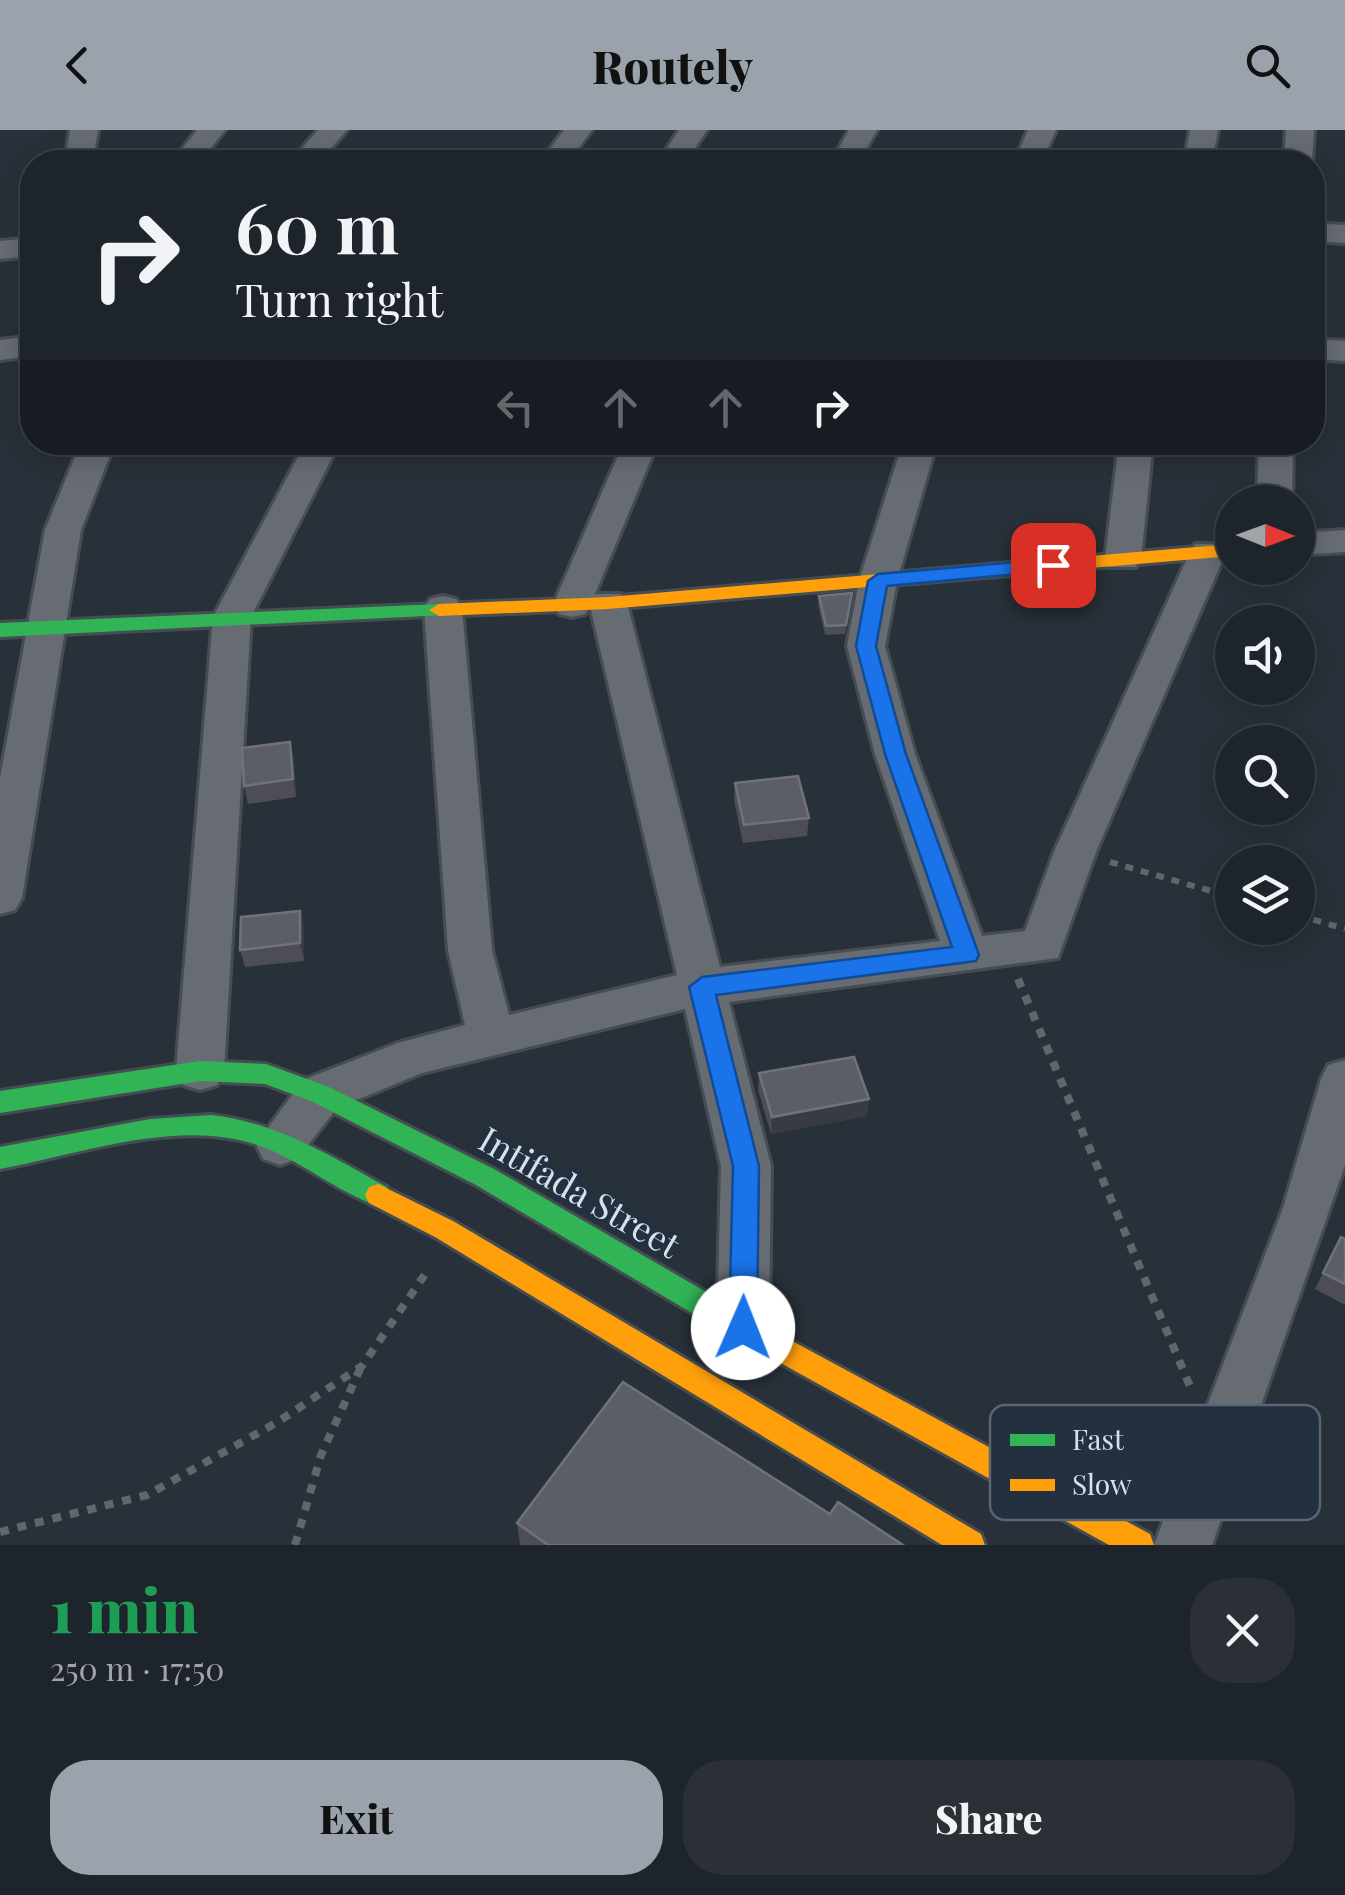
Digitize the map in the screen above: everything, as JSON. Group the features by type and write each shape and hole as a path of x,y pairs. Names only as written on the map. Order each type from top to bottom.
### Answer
{"main road":[{"path":"0,630 590,604 1215,551"},
{"name":"Intifada Street","path":"0,1102 200,1072 266,1074 320,1094 484,1178 743,1328 990,1463"},
{"path":"0,1158 146,1132 237,1128 280,1144 453,1234 970,1545"},
{"name":"Intifada Street","path":"1093,1520 1139,1545"}],"street":[{"path":"195,150 211,130"},
{"path":"315,150 333,130"},
{"path":"0,898 50,628 63,530 93,455"},
{"path":"200,1072 232,618 316,455"},
{"path":"637,455 590,604 702,987 746,1166 743,1328"},
{"path":"916,455 878,581 866,646 896,754 986,952"},
{"path":"1123,559 1135,455"},
{"path":"1275,485 1276,455"},
{"path":"1315,543 1345,541"},
{"path":"280,1144 320,1094 415,1056 702,987 1042,946 1075,852 1215,561"},
{"path":"443,608 470,950 491,1038"},
{"path":"146,1078 146,1132"},
{"path":"1235,1405 1308,1208 1345,1079"},
{"path":"1183,1545 1192,1520"}],"path":[{"path":"1075,852 1215,892"},
{"path":"1315,920 1345,929"},
{"path":"986,952 1197,1405"},
{"path":"294,1545 321,1455 362,1366 453,1234"},
{"path":"0,1532 146,1495 276,1423 362,1366"}],"building":[{"path":"852,593 846,625 826,626 819,596"},
{"path":"290,742 293,779 244,786 242,748"},
{"path":"798,776 809,818 744,825 735,783"},
{"path":"300,911 300,943 240,950 241,917"},
{"path":"854,1057 869,1099 772,1117 759,1073"},
{"path":"1341,1237 1345,1239 1345,1284 1323,1273"},
{"path":"623,1382 830,1514 838,1502 903,1545 548,1545 517,1523"}],"traffic: fast":[{"path":"0,630 439,610"},
{"path":"0,1102 200,1071 266,1074 320,1094 485,1177 729,1320"},
{"path":"0,1158 150,1129 211,1126 274,1140 378,1195"}],"traffic: slow":[{"path":"439,610 608,603 1215,551"},
{"path":"378,1195 444,1229 970,1545"},
{"path":"729,1320 990,1463"},
{"path":"1093,1520 1139,1545"}],"route":[{"path":"743,1328 746,1166 702,987 967,955 896,754 866,646 878,581 1053,565"}]}
